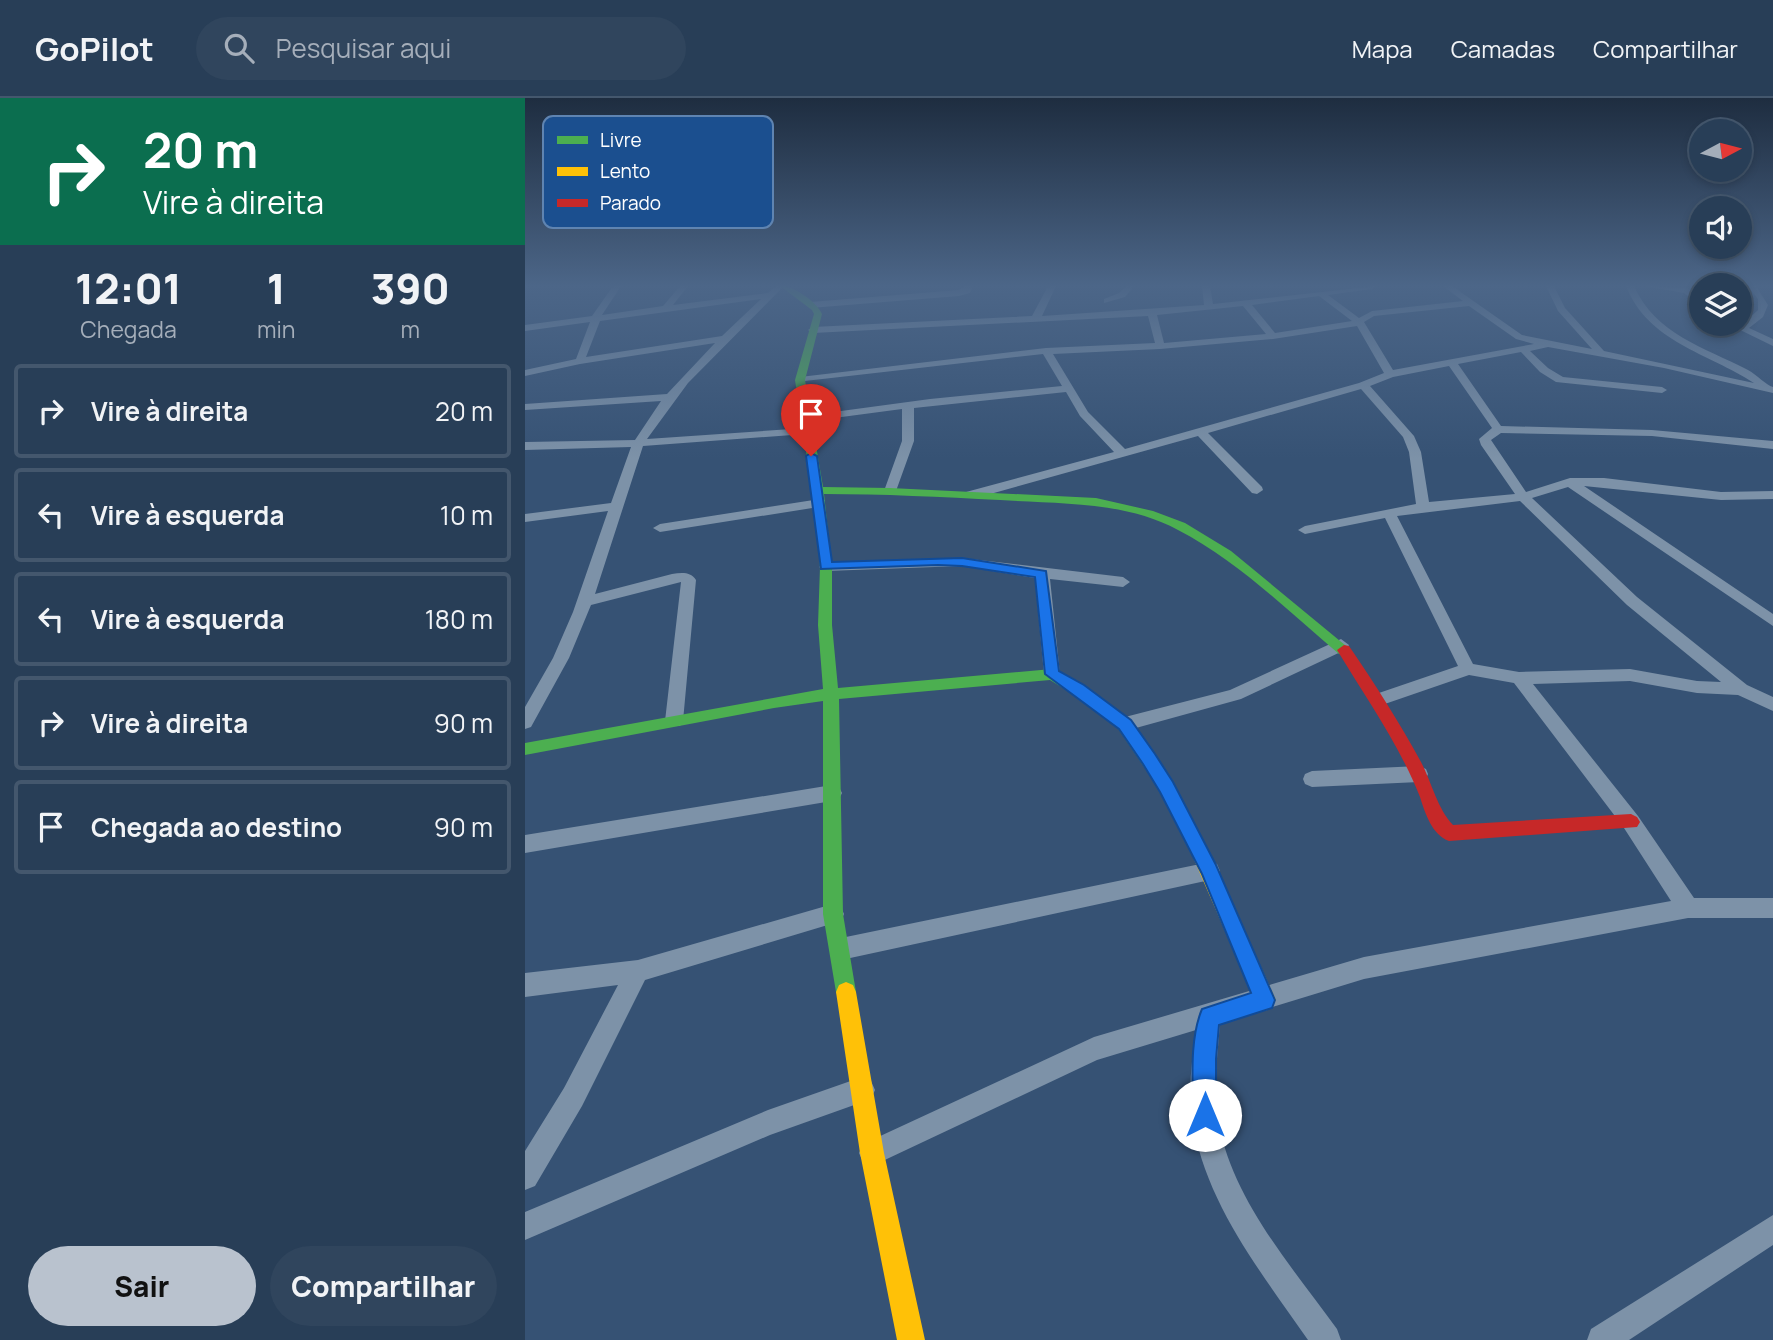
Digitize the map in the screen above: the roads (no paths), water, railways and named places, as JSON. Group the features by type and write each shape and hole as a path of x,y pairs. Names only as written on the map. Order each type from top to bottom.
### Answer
{"street":[{"path":"580,361 586,344"},
{"path":"525,373 580,361 687,344"},
{"path":"525,722 544,694 586,601 615,506 639,443 671,397 720,344"},
{"path":"809,344 800,380 826,566 825,625 831,694 833,914 841,949 872,1153 911,1340"},
{"path":"800,380 1046,351 1186,344"},
{"path":"1372,344 1390,374"},
{"path":"1541,344 1600,352"},
{"path":"1593,344 1612,369 1662,390"},
{"path":"1689,344 1755,377 1772,389"},
{"path":"971,495 1200,432 1390,374 1544,345"},
{"path":"1524,350 1544,370 1560,380 1612,369 1772,389"},
{"path":"1046,351 1084,414 1123,454"},
{"path":"1452,363 1498,429"},
{"path":"1363,384 1408,436 1415,452 1423,507"},
{"path":"525,446 639,443 805,425 908,405 1068,389"},
{"path":"525,407 671,397"},
{"path":"890,491 908,440 908,405"},
{"path":"1773,445 1652,433 1498,429 1485,439 1523,497 1632,601 1741,689 1773,705"},
{"path":"1200,432 1257,490"},
{"path":"1570,482 1773,621"},
{"path":"1305,530 1423,507 1523,497 1570,482 1604,482 1721,496 1773,495"},
{"path":"660,528 818,497 890,491 1096,502 1129,509 1181,526 1227,554 1341,645 1379,700 1419,774 1441,826 1448,833 1631,822"},
{"path":"525,518 615,506"},
{"path":"1389,513 1468,669"},
{"path":"826,566 950,561 1122,582"},
{"path":"1042,574 1052,674"},
{"path":"586,601 673,579 689,580 674,721"},
{"path":"1125,724 1235,695 1341,645"},
{"path":"1379,700 1468,669 1519,678 1630,675 1697,687 1741,689"},
{"path":"525,749 831,694 1052,674 1079,689 1125,724 1167,787 1210,871 1265,1000"},
{"path":"1519,678 1631,822 1688,908"},
{"path":"1312,779 1419,774"},
{"path":"525,844 832,793"},
{"path":"841,949 1210,871"},
{"path":"872,1153 1094,1049 1209,1017 1364,968 1688,908 1773,908"},
{"path":"525,985 638,971 833,914"},
{"path":"525,1176 573,1097 638,971"},
{"path":"1209,1017 1205,1059 1205,1115 1213,1154 1232,1201 1326,1340"},
{"path":"525,1226 768,1123 862,1090"},
{"path":"1602,1340 1773,1229"}]}
